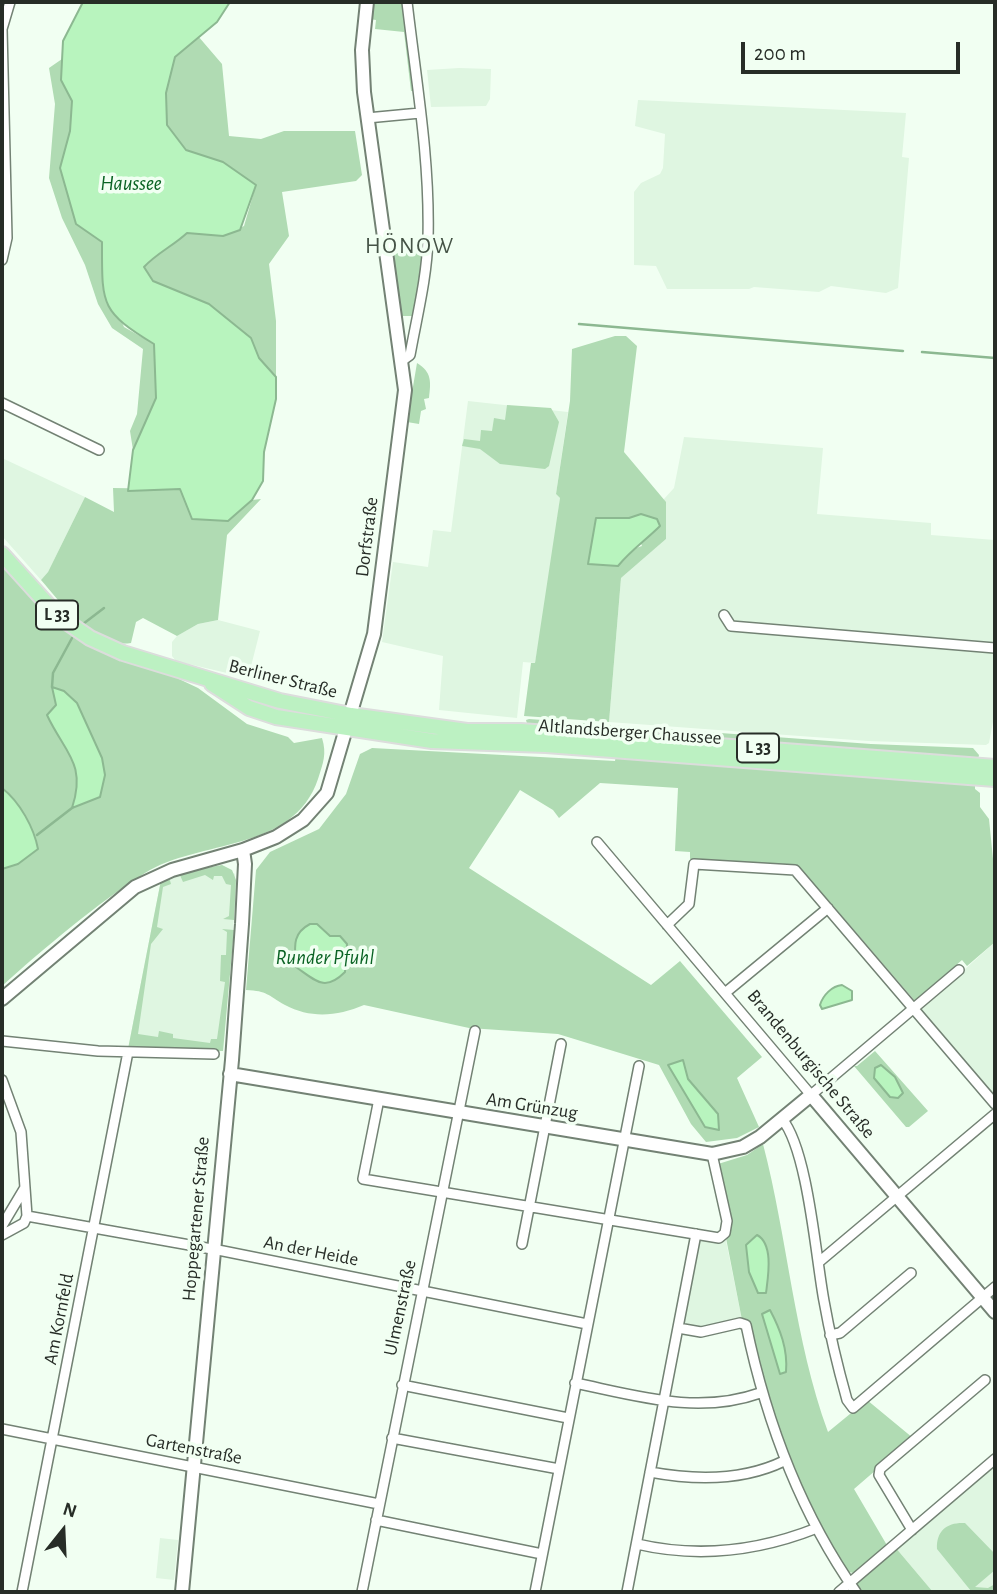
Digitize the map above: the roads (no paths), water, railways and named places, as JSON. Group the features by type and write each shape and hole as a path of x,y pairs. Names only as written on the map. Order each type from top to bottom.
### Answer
{"main road":[{"name":"Dorfstraße","path":"2,999 135,887 172,870 243,850 276,837 303,820 327,793 374,634 405,390 403,360 367,118 362,50 367,2"},
{"name":"Berliner Straße","path":"2,554 51,609 90,638 123,653 205,680 279,701 351,715"},
{"name":"Berliner Straße","path":"205,680 249,708 262,713 347,730"},
{"name":"Altlandsberger Chaussee","path":"351,715 467,731 521,731 995,767"},
{"name":"Altlandsberger Chaussee","path":"347,730 444,742 560,746 995,779"},
{"name":"Hoppegartener Straße","path":"181,1592 230,1074 242,925 245,864 243,850"},
{"name":"Am Grünzug","path":"230,1074 712,1154 743,1147 811,1095"},
{"name":"Brandenburgische Straße","path":"811,1095 995,1312"}],"street":[{"path":"2,260 7,238 2,29 10,2"},
{"name":"Dorfstraße","path":"403,360 410,355 428,242 428,191 407,2"},
{"path":"367,118 420,113"},
{"path":"2,403 99,450"},
{"path":"724,615 731,626 995,648"},
{"name":"Brandenburgische Straße","path":"597,842 811,1095"},
{"path":"667,925 689,904 692,869 699,863 795,870 995,1104"},
{"path":"725,993 828,908"},
{"path":"811,1095 959,970"},
{"name":"Ulmenstraße","path":"362,1592 475,1031"},
{"path":"2,1041 128,1052 214,1055"},
{"path":"522,1244 561,1044"},
{"name":"Am Kornfeld","path":"22,1592 128,1052"},
{"path":"535,1592 639,1066"},
{"path":"2,1080 21,1132 27,1216 24,1223 2,1235"},
{"path":"379,1100 363,1179 719,1238 726,1228 712,1154"},
{"path":"819,1262 995,1114"},
{"path":"782,1119 791,1132 797,1156 831,1335 847,1401 853,1408 995,1287"},
{"path":"2,1226 24,1188"},
{"name":"An der Heide","path":"27,1216 587,1324"},
{"path":"627,1592 678,1328 692,1233"},
{"path":"831,1335 840,1334 911,1273"},
{"path":"678,1328 701,1332 746,1325 761,1393 783,1461 817,1528 856,1592"},
{"path":"912,1530 879,1475 880,1469 985,1380"},
{"path":"575,1383 664,1401 703,1405 761,1393"},
{"path":"402,1385 568,1418"},
{"name":"Gartenstraße","path":"2,1429 379,1504"},
{"path":"392,1437 559,1469"},
{"path":"839,1592 995,1459"},
{"path":"650,1472 704,1478 737,1475 783,1461"},
{"path":"376,1520 542,1554"},
{"path":"637,1544 689,1551 732,1550 784,1539 817,1528"}],"water":[{"name":"Haussee","path":"83,2 230,2 217,22 175,57 166,93 167,125 186,150 223,162 256,185 240,230 223,236 187,233 144,267 153,281 209,304 251,338 259,358 276,377 276,399 264,452 263,481 252,500 228,521 192,519 180,489 128,491 133,450 156,398 154,344 123,323 108,304 104,293 102,242 76,224 60,168 70,131 72,101 61,80 63,41"},
{"path":"641,514 657,519 660,526 618,566 588,564 596,518 629,518"},
{"path":"52,687 64,691 77,703 102,758 105,775 100,797 72,808 77,780 75,769 72,758 47,715 56,705"},
{"path":"2,788 15,800 25,816 38,849 18,864 2,869"},
{"name":"Runder Pfuhl","path":"310,924 317,924 330,936 340,936 347,944 345,972 332,982 315,980 296,967 297,937"},
{"path":"842,985 852,991 852,1000 822,1009 820,1005 831,989"},
{"path":"683,1060 688,1079 718,1114 719,1130 705,1127 668,1065"},
{"path":"881,1065 895,1077 903,1093 898,1098 890,1097 874,1078 875,1068"},
{"path":"757,1235 762,1239 768,1253 766,1293 758,1293 749,1272 746,1245"},
{"path":"770,1310 786,1355 786,1372 780,1374 762,1314"}],"waterway":[{"path":"579,324 903,351"},
{"path":"922,352 995,358"},
{"path":"83,624 104,608"},
{"path":"52,687 53,673 72,638"},
{"path":"37,835 72,808"}],"district":[{"name":"HÖNOW","path":"410,246"}]}
